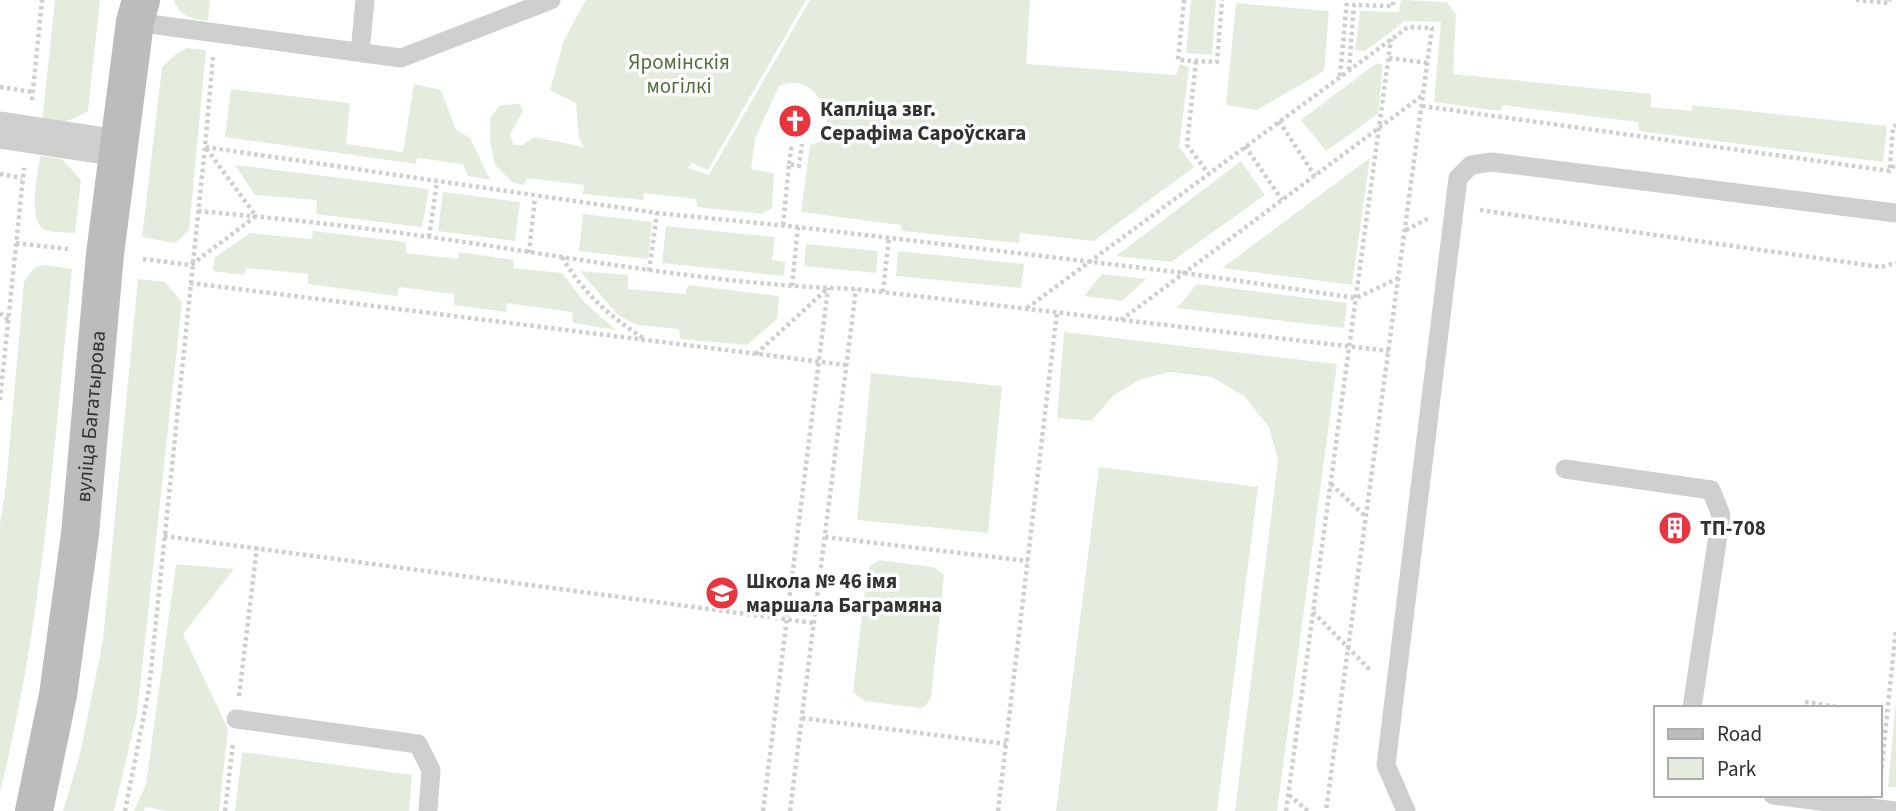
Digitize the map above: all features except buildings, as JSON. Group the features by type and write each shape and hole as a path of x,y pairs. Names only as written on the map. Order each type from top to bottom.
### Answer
{"street":[{"name":"вуліца Багатырова","path":"34,811 58,695 80,534 105,254 137,7"},
{"path":"14,131 118,148"}],"lane":[{"path":"360,52 365,0"},
{"path":"137,7 215,34 401,58 551,0"},
{"path":"1406,811 1386,765 1458,178 1471,165 1492,162 1896,213"},
{"path":"1565,469 1711,489 1721,515 1692,706"},
{"path":"236,719 418,744 431,770 428,811"},
{"path":"1788,797 1896,811"}],"path":[{"path":"0,400 22,178 14,131 33,92 42,0"},
{"path":"1184,0 1178,60 1217,62 1222,0"},
{"path":"1340,77 1347,0"},
{"path":"1349,70 1354,5 1393,6 1393,0"},
{"path":"1856,0 1896,4"},
{"path":"1027,308 1408,27 1433,28 1326,811"},
{"path":"125,811 149,688 215,34"},
{"path":"1286,811 1391,39"},
{"path":"1389,58 1428,63"},
{"path":"1196,61 1187,145 1208,173"},
{"path":"0,87 33,92"},
{"path":"1121,321 1423,95"},
{"path":"1422,106 1890,171"},
{"path":"1279,121 1315,176"},
{"path":"1890,171 1893,127 1896,125"},
{"path":"783,225 792,144"},
{"path":"789,164 799,166 802,144"},
{"path":"1245,146 1282,200"},
{"path":"205,147 657,214 889,237 1185,273 1356,298 1399,278"},
{"path":"205,147 256,216"},
{"path":"1890,171 1896,163"},
{"path":"0,174 22,178"},
{"path":"429,237 437,183"},
{"path":"529,253 535,197"},
{"path":"1405,230 1454,206 1881,267 1896,263"},
{"path":"198,211 429,237 649,271 792,286 856,289 1389,351"},
{"path":"649,271 657,214"},
{"path":"143,259 191,265 256,216"},
{"path":"792,286 798,227"},
{"path":"883,292 889,237"},
{"path":"16,243 68,249"},
{"path":"562,257 575,280 608,315 647,341"},
{"path":"190,284 846,365"},
{"path":"755,354 828,288"},
{"path":"763,811 828,288"},
{"path":"790,811 856,289"},
{"path":"998,811 1057,312"},
{"path":"0,313 8,320"},
{"path":"1331,484 1366,516"},
{"path":"164,536 814,623"},
{"path":"825,537 1028,561"},
{"path":"225,811 257,547"},
{"path":"1313,612 1395,695"},
{"path":"1882,765 1896,629"},
{"path":"1805,702 1832,706"},
{"path":"802,718 1006,744"},
{"path":"1882,720 1887,724"},
{"path":"1289,794 1308,811"}],"green space":[{"path":"55,0 100,0 88,111 66,121 42,123"},
{"path":"174,0 210,0 208,21 187,16"},
{"name":"Яромінскія могілкі","path":"586,0 806,0 708,170 692,163 688,168 709,175 810,0 1030,0 1026,64 1176,75 1180,64 1189,67 1179,147 1194,167 1094,241 1020,233 1019,243 902,231 901,225 801,212 810,145 829,136 827,120 817,96 804,85 794,83 779,86 755,139 751,169 774,173 772,208 762,214 697,207 696,199 644,193 643,200 583,194 584,185 527,178 524,185 512,182 495,165 490,142 490,118 500,105 520,104 523,111 510,134 514,145 522,145 535,137 584,147 579,139 576,103 550,90 564,40"},
{"path":"1191,0 1216,0 1212,55 1186,53"},
{"path":"1401,0 1447,2 1456,14 1453,74 1651,94 1651,107 1692,111 1692,105 1887,126 1883,162 1639,131 1638,122 1503,105 1500,111 1434,102 1441,22 1405,21 1365,51 1355,50 1360,11 1399,12"},
{"path":"1236,3 1329,11 1324,71 1257,110 1226,105"},
{"path":"187,48 206,50 189,230 175,243 142,237 162,67"},
{"path":"1377,63 1383,65 1378,114 1326,151 1301,120"},
{"path":"414,84 441,90 456,130 470,138 490,180 468,176 463,164 417,158 416,164 225,137 231,89 350,103 346,144 403,152"},
{"path":"40,156 62,159 81,180 75,233 49,231 42,228 38,222 35,194"},
{"path":"1370,158 1352,285 1222,268"},
{"path":"1241,161 1265,195 1171,262 1116,256"},
{"path":"235,165 429,189 422,227 316,214 317,200 255,195"},
{"path":"443,192 520,202 515,241 438,231"},
{"path":"583,214 652,222 648,259 579,251"},
{"path":"666,226 775,237 772,260 785,262 784,276 662,263"},
{"path":"313,231 406,242 406,253 458,259 459,252 513,260 514,268 562,273 585,303 616,330 573,323 572,312 507,303 506,312 454,305 454,294 399,287 397,296 308,284 308,274 246,268 244,275 213,271 214,258 250,233 312,239"},
{"path":"806,244 878,251 876,273 804,266"},
{"path":"898,251 1024,264 1021,288 896,276"},
{"path":"46,265 72,269 37,598 15,728 0,792 0,524 6,485 24,282 35,267"},
{"path":"580,271 628,275 628,289 685,294 688,285 779,296 777,319 747,345 680,339 679,329 637,325 618,315"},
{"path":"1102,274 1146,279 1122,301 1084,296"},
{"path":"138,279 165,282 182,302 137,714 114,811 63,811 80,754 103,640"},
{"path":"1197,284 1347,303 1344,328 1177,308"},
{"path":"1064,332 1337,364 1277,811 1235,811 1278,460 1269,427 1244,396 1212,377 1169,372 1139,380 1113,396 1091,421 1057,418"},
{"path":"871,373 1002,386 988,533 857,520"},
{"path":"1099,467 1258,487 1217,811 1056,811"},
{"path":"879,560 933,567 944,575 931,698 920,708 864,701 853,692 867,573 871,565"},
{"path":"176,564 234,569 183,634 228,729 219,811 167,811 145,807 144,811 134,811 146,784"},
{"path":"1896,701 1896,787 1888,787"},
{"path":"242,752 412,775 409,811 235,811"}],"place":[{"name":"Капліца звг. Серафіма Сароўскага","path":"795,121"},
{"name":"ТП-708","path":"1675,528"},
{"name":"Школа № 46 імя маршала Баграмяна","path":"722,593"}]}
